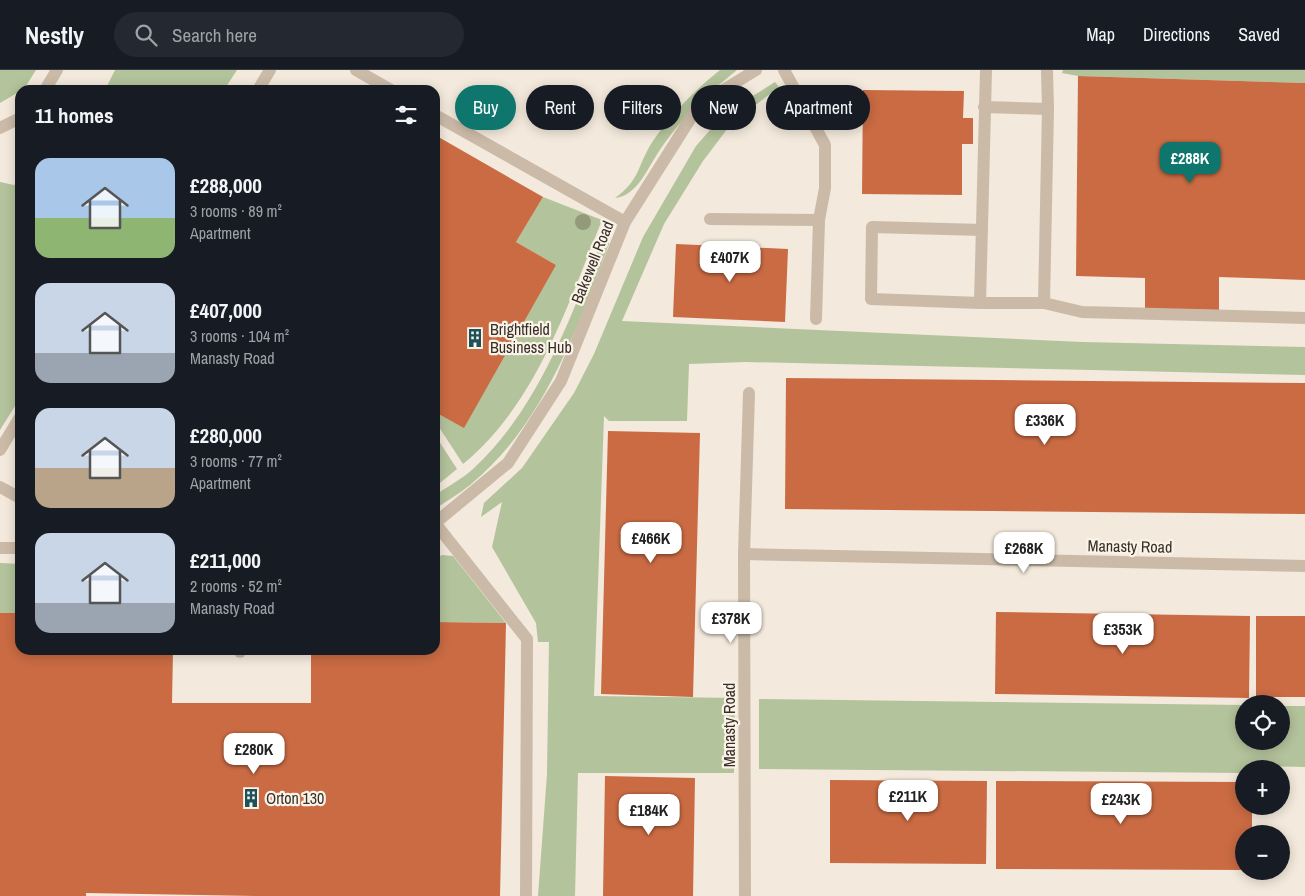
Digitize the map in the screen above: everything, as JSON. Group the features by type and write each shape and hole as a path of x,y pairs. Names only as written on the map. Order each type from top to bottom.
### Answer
{"street":[{"path":"48,85 57,70"},
{"path":"261,85 270,70"},
{"path":"356,70 382,85"},
{"name":"Bakewell Road","path":"440,519 508,463 561,381 626,222 699,106 756,70"},
{"path":"784,70 825,145 825,188 819,220 816,319"},
{"path":"1044,303 1048,109 1047,70"},
{"path":"980,303 986,71"},
{"path":"984,106 1048,109"},
{"path":"440,117 626,222"},
{"path":"0,128 15,120"},
{"path":"710,218 819,220"},
{"path":"982,230 872,227 871,299 1044,303 1082,312 1305,318"},
{"name":"Manasty Road","path":"745,896 744,554 749,394"},
{"path":"0,450 15,429"},
{"path":"0,487 15,495"},
{"path":"440,529 527,639 526,896"},
{"path":"0,548 15,548"},
{"name":"Manasty Road","path":"744,554 1305,566"}],"green space":[{"path":"0,70 36,70 27,85 15,85 15,94 0,103"},
{"path":"115,70 237,70 227,85 108,85"},
{"path":"720,70 737,70 719,85 702,85"},
{"path":"1063,70 1305,70 1305,83 1078,76 1062,73"},
{"path":"766,88 766,97 756,105 756,94"},
{"path":"691,96 691,111 681,122 681,106"},
{"path":"661,130 675,130 638,184 628,193 615,198 634,179 651,144"},
{"path":"710,130 726,130 703,161 664,224 622,321 1082,342 1305,347 1305,375 746,362 689,364 687,421 609,421 604,416 594,696 735,698 734,773 578,773 575,896 538,896 547,774 549,642 538,642 536,623 492,547 502,502 481,517 484,503 522,468 574,393 594,354 643,237 696,146"},
{"path":"0,182 15,185 15,406 0,430"},
{"path":"543,197 602,220 562,319 530,383 511,412 489,440 463,464 440,429 440,406 556,265 516,242"},
{"path":"606,229 609,244 597,277 570,342 538,405 496,461 470,485 440,506 440,492 469,473 497,444 518,417 552,357"},
{"path":"440,443 457,469 440,483"},
{"path":"440,556 453,556 506,623 440,622"},
{"path":"0,563 15,564 15,613 0,613"},
{"path":"759,699 1235,705 1235,750 1290,750 1290,706 1305,706 1305,767 1290,767 1290,760 1235,760 1235,773 759,769"}],"building":[{"path":"1078,76 1305,83 1305,280 1219,277 1219,310 1145,309 1145,278 1076,276"},
{"path":"870,90 964,91 963,118 973,118 973,144 962,144 962,195 862,194 863,130 870,130"},
{"name":"Brightfield Business Hub","path":"440,138 543,197 516,242 556,265 464,428 440,415"},
{"path":"676,244 788,249 785,322 673,317"},
{"path":"786,378 1305,383 1305,514 785,509"},
{"path":"608,431 700,433 693,697 601,694"},
{"path":"996,612 1250,616 1249,695 1235,695 1235,698 995,694"},
{"name":"Orton 130","path":"0,613 15,613 15,655 173,655 172,703 311,703 311,655 440,655 440,622 506,623 500,896 256,896 86,893 86,896 0,896"},
{"path":"1256,616 1305,616 1305,697 1256,695"},
{"path":"605,776 695,778 693,896 603,896"},
{"path":"830,780 987,781 986,864 830,863"},
{"path":"996,781 1235,782 1235,815 1252,815 1252,825 1235,825 1235,870 996,869"}],"place":[{"name":"Brightfield Business Hub","path":"475,338"},
{"name":"Orton 130","path":"251,798"}]}
